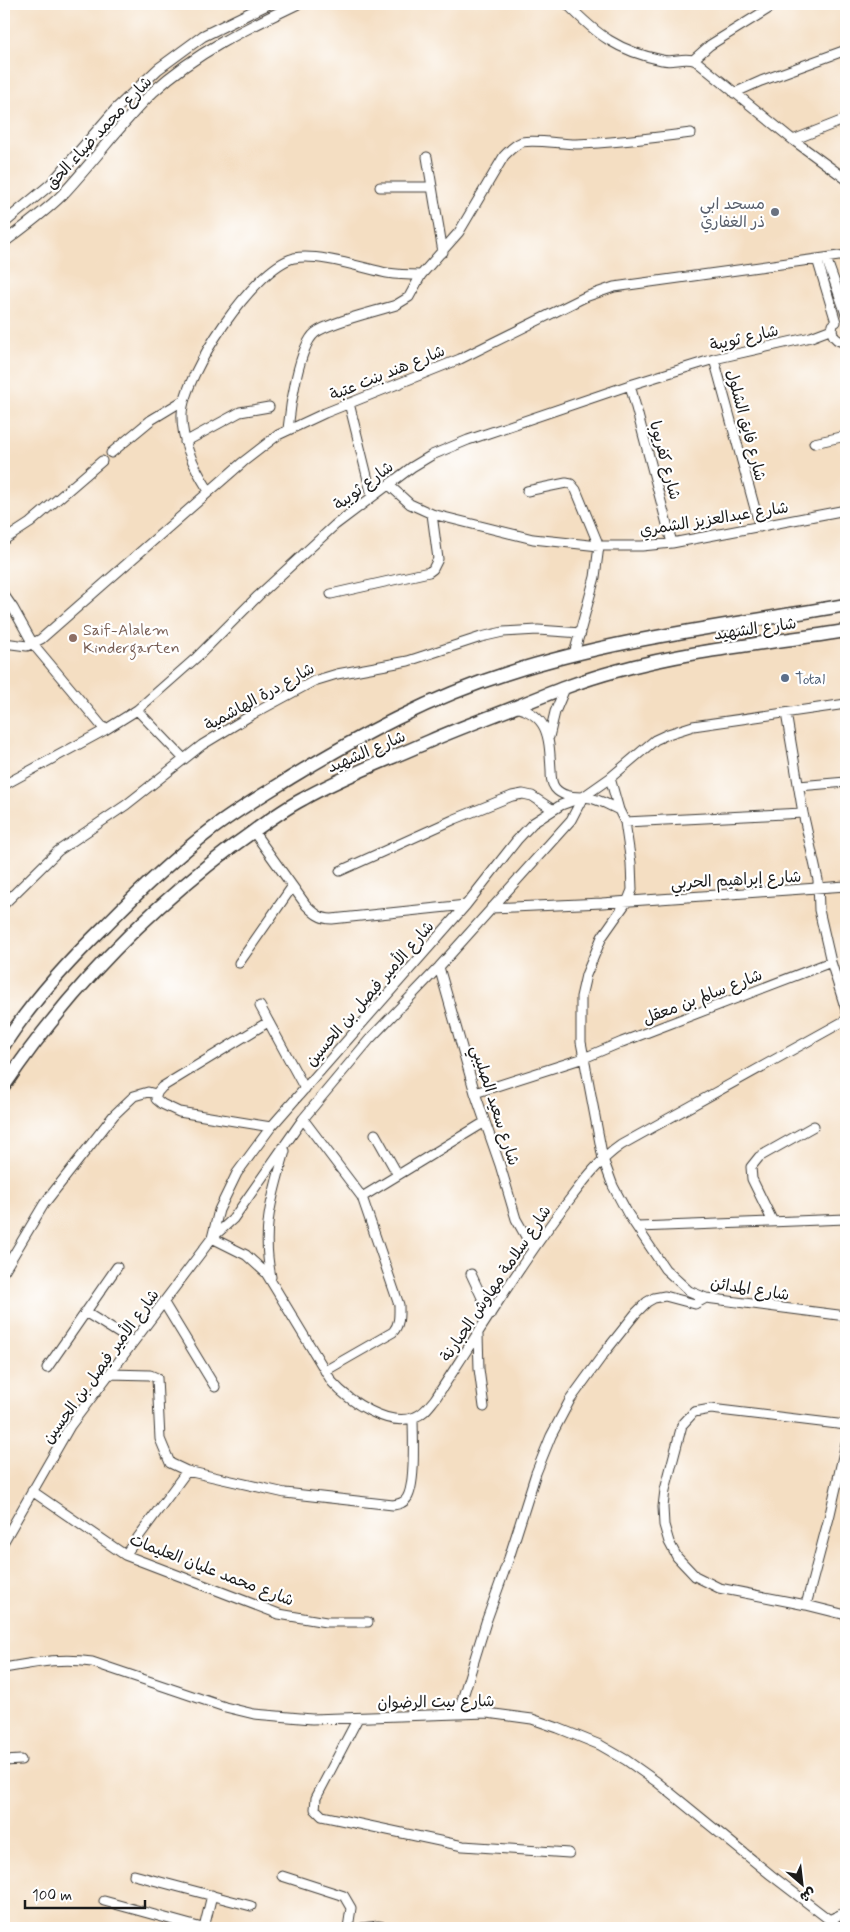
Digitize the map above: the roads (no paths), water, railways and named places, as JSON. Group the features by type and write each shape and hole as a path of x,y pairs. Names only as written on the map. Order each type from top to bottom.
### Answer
{"highway":[{"name":"شارع الشهيد","path":"4,1045 50,984 98,932 178,858 235,812 337,749 419,708 494,677 574,654 708,628 846,605"},
{"name":"شارع الشهيد","path":"4,1086 36,1040 97,968 168,899 253,832 302,799 331,784 458,729 566,686 664,659 846,631"}],"main road":[{"name":"شارع محمد ضياء الحق","path":"4,223 51,184 124,101 158,69 203,36 268,4"},
{"name":"شارع محمد ضياء الحق","path":"4,242 41,214 63,193 130,116 170,78 214,47 296,4"}],"street":[{"path":"567,4 589,25 624,50 661,60 693,60 846,179"},
{"path":"693,60 710,45 776,4"},
{"path":"734,92 846,50"},
{"path":"794,140 846,119"},
{"path":"288,429 298,372 313,335 324,327 400,303 409,297 422,275 443,252 468,218 504,156 512,147 528,141 572,144 630,141 691,133"},
{"path":"428,157 443,252"},
{"path":"380,187 432,187"},
{"name":"شارع هند بنت عتبة","path":"32,644 45,636 209,491 266,444 288,429 460,358 585,297 614,287 846,255"},
{"path":"209,491 193,464 185,442 182,414 184,400 192,379 212,344 234,311 261,280 287,260 296,258 315,258 388,273 422,275"},
{"path":"821,259 846,314"},
{"path":"821,259 834,325 832,333 837,340"},
{"name":"شارع ثويبة","path":"5,781 105,730 138,710 335,525 412,467 450,447 630,385 714,359 811,337 846,319"},
{"name":"شارع ثويبة","path":"811,337 846,342"},
{"name":"شارع فايق الشلول","path":"714,359 760,527"},
{"name":"شارع كفريوبا","path":"630,385 672,543"},
{"path":"111,453 151,420 184,400"},
{"path":"349,403 372,496"},
{"path":"185,442 240,412 270,407"},
{"path":"814,443 846,436"},
{"path":"4,540 30,523 102,462"},
{"path":"527,492 566,483 571,484 576,490 599,546 596,578 574,654"},
{"name":"شارع عبدالعزيز الشمري","path":"389,485 410,504 432,514 533,539 599,546 642,546 672,543 846,510"},
{"path":"331,594 429,572 433,569 438,559 432,514"},
{"path":"4,595 32,644 105,730"},
{"name":"شارع درة الهاشمية","path":"4,904 58,851 126,805 202,745 234,724 314,681 329,676 408,661 481,637 503,632 538,630 581,633"},
{"path":"4,643 21,646 32,644"},
{"path":"548,739 555,712 566,686"},
{"name":"شارع الأمير فيصل بن الحسين","path":"212,1238 219,1210 237,1173 271,1127 466,905 521,836 534,823 552,809 583,797 610,778 655,740 681,729 846,704"},
{"path":"515,707 525,709 541,721 548,739 553,785 560,792 598,800 619,810"},
{"path":"138,710 184,759"},
{"path":"786,713 803,813 819,889 819,910 831,962 846,1010"},
{"path":"610,778 619,810 625,822 632,879 632,890 628,900"},
{"path":"799,786 846,782"},
{"path":"340,871 455,819 512,796 522,794 532,796 552,809"},
{"name":"شارع الأمير فيصل بن الحسين","path":"4,1541 70,1426 212,1238 239,1211 287,1144 303,1118 369,1040 439,967 570,820 583,797"},
{"path":"625,822 803,813"},
{"path":"253,832 292,887 312,912 319,917 327,919 466,905"},
{"name":"شارع إبراهيم الحربي","path":"491,908 602,903 846,886"},
{"path":"239,963 292,887"},
{"name":"شارع المدائن","path":"628,900 602,937 583,985 581,997 581,1042 603,1159 620,1200 665,1269 689,1291 706,1298 846,1316"},
{"name":"شارع سالم بن معقل","path":"475,1094 584,1058 831,962"},
{"name":"شارع سعيد الصليبي","path":"439,967 475,1094 516,1219 533,1249"},
{"path":"260,1006 305,1089"},
{"name":"شارع سلامة مهاوش الحبارنة","path":"413,1418 425,1411 435,1399 533,1249 588,1175 603,1159 621,1145 846,1020"},
{"path":"156,1094 162,1087 268,1022"},
{"path":"4,1272 44,1204 114,1115 134,1096 148,1092 156,1094"},
{"path":"156,1094 156,1098 162,1104 179,1112 271,1127"},
{"path":"303,1118 362,1197 399,1305 399,1321 397,1328 393,1332 325,1371"},
{"path":"362,1197 485,1122"},
{"path":"773,1222 752,1179 751,1166 759,1157 814,1126"},
{"path":"375,1134 398,1175"},
{"path":"271,1280 266,1230 270,1203 287,1144"},
{"path":"638,1227 846,1219"},
{"path":"110,1374 150,1375 157,1378 160,1439 170,1463 187,1471 284,1492 393,1505 401,1503 408,1496 411,1475 413,1418 390,1417 362,1407 339,1390 325,1371 271,1280 253,1260 212,1238"},
{"path":"47,1368 117,1267"},
{"path":"472,1274 490,1315"},
{"path":"458,1713 536,1473 551,1436 570,1400 605,1352 647,1302 654,1298 665,1296 695,1304 706,1298"},
{"path":"164,1303 215,1387"},
{"path":"85,1312 133,1342"},
{"path":"478,1334 479,1369 484,1407"},
{"path":"846,1425 711,1409 700,1410 690,1416 682,1425 666,1490 663,1516 668,1542 677,1557 696,1576 719,1588 806,1604 846,1615"},
{"path":"806,1604 830,1514 846,1443"},
{"path":"125,1555 187,1471"},
{"name":"شارع محمد عليان العليمات","path":"32,1491 125,1555 279,1614 326,1622 368,1622"},
{"name":"شارع بيت الرضوان","path":"4,1668 54,1660 92,1662 225,1707 254,1714 312,1718 358,1718 458,1713 500,1714 532,1719 587,1740 626,1760 658,1782 771,1875 840,1928"},
{"path":"358,1718 316,1798 315,1809 322,1816 463,1846 569,1853"},
{"path":"4,1761 21,1760"},
{"path":"134,1875 251,1906"},
{"path":"282,1876 344,1896 352,1908 348,1928"},
{"path":"104,1902 203,1928 212,1895"},
{"path":"829,1920 846,1912"},
{"path":"362,1928 378,1926 391,1928"}],"place":[{"name":"مسحد ابي ذر الغفاري","path":"775,212"},
{"name":"Saif-Alalem Kindergarten","path":"73,638"},
{"name":"Total","path":"785,678"}]}
